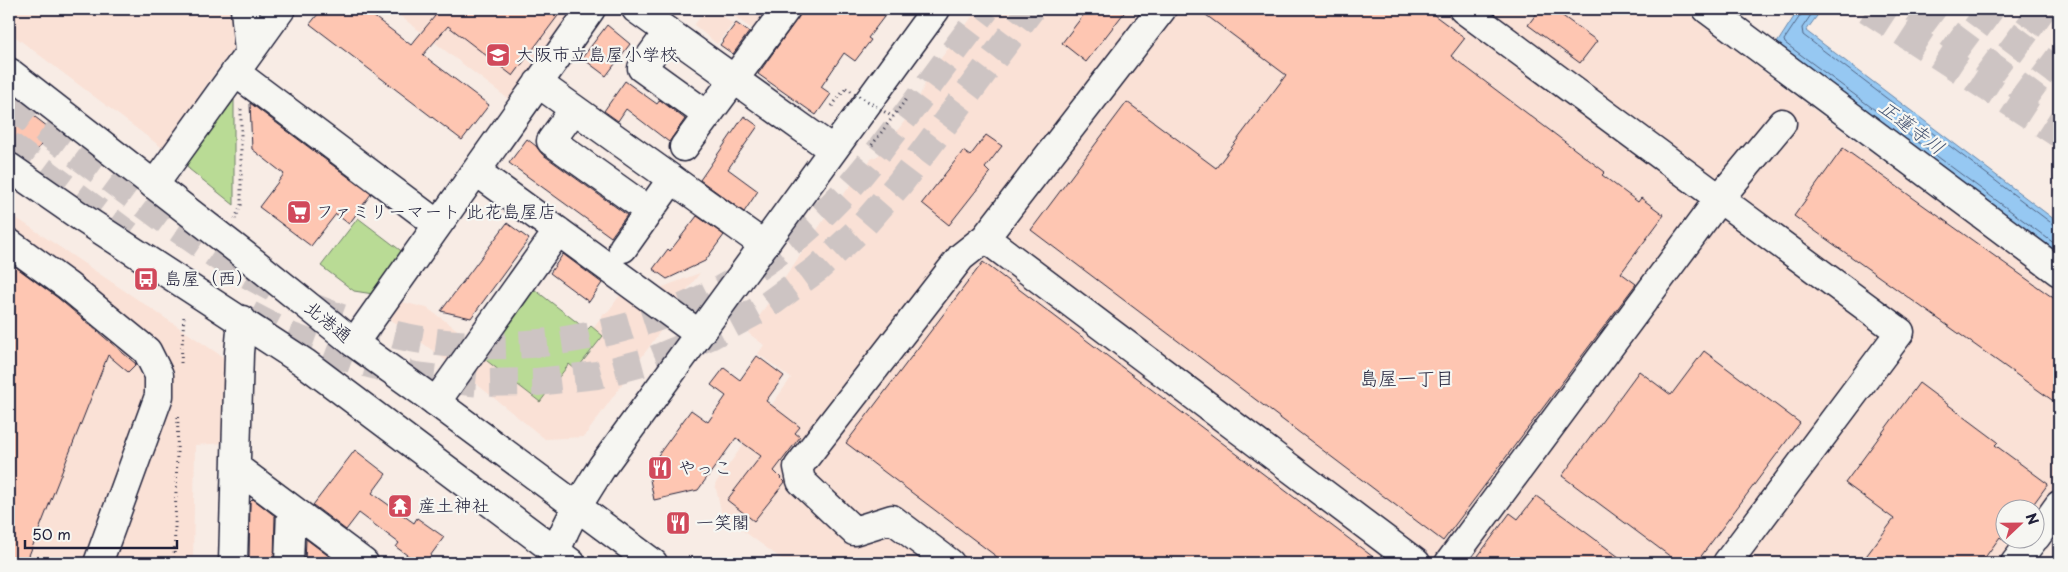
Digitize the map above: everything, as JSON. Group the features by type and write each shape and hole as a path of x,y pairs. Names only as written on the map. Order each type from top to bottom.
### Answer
{"street":[{"path":"242,62 245,9"},
{"path":"154,185 281,9"},
{"path":"354,343 591,9"},
{"path":"684,147 786,9"},
{"path":"9,168 305,363 560,560 577,506 602,467 936,9"},
{"path":"950,563 892,519 854,531 801,481 798,467 961,257 985,238 1162,9"},
{"path":"1462,9 1900,332 1727,563"},
{"path":"1707,9 2059,272"},
{"path":"707,115 642,68 657,18 734,79 833,150"},
{"path":"242,62 437,224"},
{"name":"北港通","path":"9,72 354,343 653,563"},
{"path":"538,83 764,245"},
{"path":"574,109 551,141 649,211"},
{"path":"1448,563 1719,199 1782,123"},
{"path":"477,172 699,334"},
{"path":"623,248 672,179"},
{"path":"436,402 558,231"},
{"path":"985,238 1416,563"},
{"path":"9,244 68,286 147,351 159,375 159,396 98,563"},
{"path":"233,563 239,353 242,320"},
{"path":"237,468 364,563"},
{"path":"2046,523 2059,505"},
{"path":"289,563 291,510"},
{"path":"2015,563 2025,550"}],"path":[{"path":"234,220 241,205 242,62"},
{"path":"832,106 846,88 893,117"},
{"path":"872,145 907,98"},
{"path":"181,371 184,316"},
{"path":"174,563 178,408"}],"shaded area":[{"path":"9,9 262,9 206,85 165,150 9,32"},
{"name":"大阪市立島屋小学校","path":"391,9 578,9 511,101"},
{"path":"707,9 714,9 733,24 717,44 694,25"},
{"path":"724,9 778,9 759,34"},
{"path":"978,9 1682,9 1833,124 2059,290 2059,482 2046,500 1996,500 1996,550 2009,550 1999,563 787,563 722,515 715,484 791,378 758,354 764,345 748,333 823,221 871,159 879,155 915,107 929,74"},
{"path":"9,213 223,357 226,443 195,445 193,563 9,563"},
{"path":"700,273 676,304 657,289"},
{"path":"623,291 667,322 584,437 545,439 464,374 478,354 569,364 577,370 603,336 593,328"},
{"path":"398,301 427,308 469,338 451,364 387,317"}],"green space":[{"path":"234,100 234,205 189,169 186,163"},
{"path":"358,218 404,253 373,294 354,291 321,266"},
{"path":"530,286 587,330 591,326 603,336 576,370 569,364 540,402 478,354"}],"water":[{"name":"正蓮寺川","path":"1799,9 1822,9 1806,31 2059,223 2059,253 1777,43"}],"building":[{"path":"322,9 364,9 411,45 435,16 425,9 563,9 513,76 448,26 423,55 489,105 462,140 310,24"},
{"path":"804,9 890,9 868,38 871,40 855,61 844,53 821,87 831,94 816,115 758,74"},
{"path":"1088,9 1127,9 1086,62 1062,43"},
{"path":"1198,9 1426,9 1465,38 1451,56 1605,172 1602,175 1638,202 1641,198 1664,215 1621,273 1636,284 1443,541 1031,230 1127,102 1216,168 1286,75"},
{"path":"1540,9 1553,9 1597,41 1580,63 1528,25"},
{"path":"736,23 749,32 733,54 720,45"},
{"path":"607,25 630,44 606,76 582,58"},
{"path":"625,81 657,104 660,100 685,119 669,142 626,109 618,121 604,111"},
{"path":"9,97 52,130 29,161 9,146"},
{"path":"250,103 371,194 349,224 336,214 311,246 259,207 284,174 252,149"},
{"path":"744,116 758,126 728,169 758,191 744,212 700,180"},
{"path":"986,135 1002,146 985,168 990,173 949,225 922,203 963,151 970,156"},
{"path":"527,139 542,154 627,215 611,237 509,163"},
{"path":"1843,148 2059,302 2059,405 1794,216"},
{"path":"697,216 724,235 705,261 667,279 653,269 668,249 670,251"},
{"path":"507,223 529,239 471,318 441,311"},
{"path":"563,254 602,283 589,302 550,273"},
{"path":"9,262 58,298 136,364 128,372 108,355 26,563 9,563"},
{"path":"983,262 1381,563 1005,563 846,443"},
{"path":"1704,351 1800,423 1696,563 1679,563 1562,476 1639,371 1671,395"},
{"path":"757,356 784,376 766,401 800,427 795,433 800,437 774,471 785,482 754,521 727,500 761,456 736,438 698,490 654,500 648,469 691,410 708,422 726,396 711,385 724,368 740,380"},
{"path":"1919,383 1998,442 1995,445 2048,484 2036,500 1996,500 1996,542 1981,563 1861,563 1894,519 1845,483"},
{"path":"355,450 386,474 372,493 414,523 417,518 444,537 425,563 418,563 396,547 399,543 359,513 346,530 313,505"},
{"path":"1536,496 1627,563 1487,563 1478,556 1510,513 1518,519"},
{"path":"253,499 275,516 274,563 249,563 250,502"},
{"path":"306,539 338,563 305,563"}],"tunnel":[{"path":"315,308 365,326 416,339 458,344 501,345 545,343 588,336 631,326 672,312 711,294 748,273 794,240 826,211 874,158 986,9"},
{"path":"250,315 290,336 354,360 415,376 480,383 537,382 597,375 653,360 712,335 768,305 817,269 861,228 900,183 1031,9"},
{"path":"1867,9 2059,134"},
{"path":"1915,9 2040,102"},
{"path":"1973,9 2059,73"},
{"path":"2025,9 2059,34"},
{"path":"9,104 168,222 232,266 278,291"},
{"path":"9,145 129,235"}],"place":[{"name":"大阪市立島屋小学校","path":"498,55"},
{"name":"ファミリーマート 此花島屋店","path":"299,212"},
{"name":"島屋（西）","path":"146,279"},
{"name":"やっこ","path":"660,468"},
{"name":"産土神社","path":"400,506"},
{"name":"一笑閣","path":"678,523"}],"district":[{"name":"島屋一丁目","path":"1407,378"}]}
